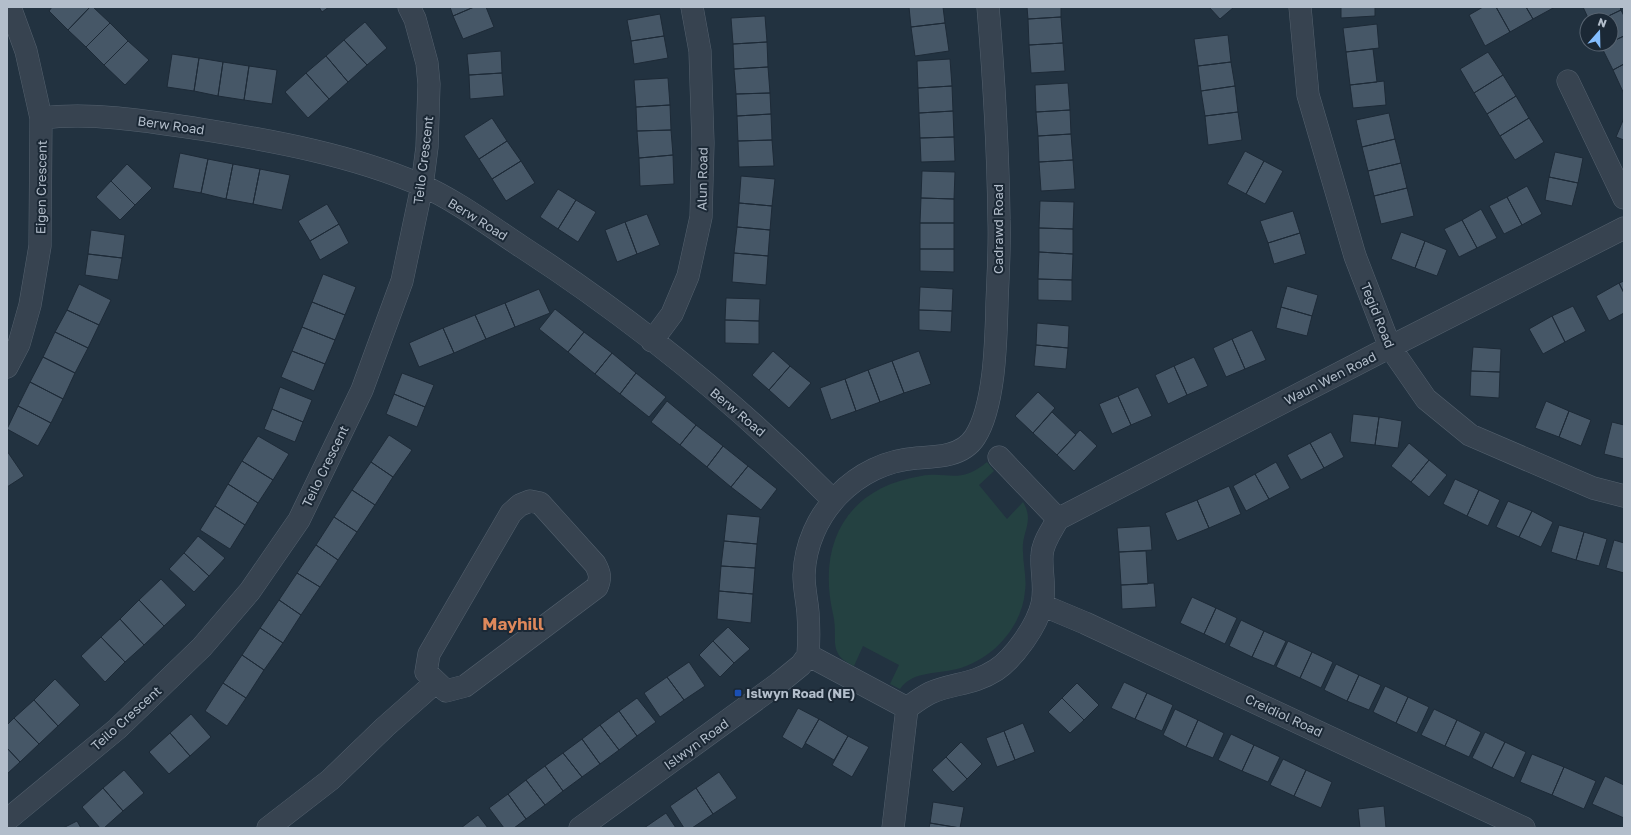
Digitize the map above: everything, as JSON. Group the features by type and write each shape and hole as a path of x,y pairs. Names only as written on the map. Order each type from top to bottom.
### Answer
{"street":[{"name":"Eigen Crescent","path":"7,367 19,344 30,305 40,246 41,118 26,50 10,7"},
{"name":"Teilo Crescent","path":"7,820 117,728 202,648 250,591 299,520 365,383 402,281 422,186 427,147 429,84 427,63 415,19 409,7"},
{"name":"Alun Road","path":"652,341 672,314 688,276 701,216 703,143 700,51 692,7"},
{"name":"Cadrawd Road","path":"833,500 855,481 877,467 897,461 939,458 968,447 983,421 996,354 1000,221 988,7"},
{"name":"Tegid Road","path":"1300,7 1308,95 1354,256 1390,347 1426,399 1470,435 1593,488 1624,496"},
{"path":"1568,81 1624,198"},
{"name":"Berw Road","path":"41,118 57,116 142,120 229,134 315,151 369,167 422,186 475,216 546,262 652,341 785,452 833,500"},
{"name":"Waun Wen Road","path":"1058,520 1390,347 1624,228"},
{"path":"894,828 907,708 930,692 978,680 997,670 1015,653 1029,633 1042,605 1044,585 1042,555 1045,544 1058,520 999,457"},
{"path":"833,500 822,514 814,530 804,573 809,632 808,655 907,708"},
{"path":"530,501 540,503 595,564 600,573 600,581 597,587 465,686 446,691 436,682 426,672 429,654 511,513 520,504 530,501"},
{"name":"Creidiol Road","path":"1042,605 1085,623 1511,826"},
{"name":"Islwyn Road","path":"580,828 779,683 801,665 808,655"},
{"path":"268,828 330,780 385,727 436,682"}],"green space":[{"path":"987,462 994,471 979,485 1007,519 1023,502 1028,515 1023,545 1026,581 1023,605 1018,618 1010,631 991,652 979,660 952,670 930,673 911,679 900,689 890,684 899,665 863,646 854,666 845,661 840,656 835,644 834,623 829,588 829,565 834,543 843,523 856,506 873,493 895,483 921,476 961,475 977,469"}],"building":[{"path":"52,7 90,7 68,30 49,11"},
{"path":"90,7 93,7 110,23 86,47 68,30"},
{"path":"319,7 329,7 322,12"},
{"path":"450,7 474,7 453,16"},
{"path":"474,7 486,7 494,27 463,39 453,16"},
{"path":"909,7 943,7 945,23 911,27"},
{"path":"1027,7 1061,7 1061,17 1028,19"},
{"path":"1209,7 1234,7 1220,19"},
{"path":"1341,7 1375,7 1375,16 1341,18"},
{"path":"1483,7 1496,7 1510,32 1485,46 1469,15"},
{"path":"1496,7 1526,7 1533,19 1510,32"},
{"path":"1526,7 1555,7 1533,19"},
{"path":"1583,7 1620,7 1621,10 1617,12 1585,12"},
{"path":"1621,10 1624,16 1624,36 1619,38 1619,12 1617,12"},
{"path":"660,14 664,36 631,41 627,20"},
{"path":"765,16 767,42 733,44 731,18"},
{"path":"1061,17 1063,43 1029,45 1028,19"},
{"path":"365,22 387,48 367,65 344,40"},
{"path":"110,23 128,41 104,65 86,47"},
{"path":"945,23 949,51 915,56 911,27"},
{"path":"1377,24 1379,48 1346,52 1343,28"},
{"path":"1228,35 1231,62 1198,66 1194,39"},
{"path":"664,36 668,58 634,64 631,41"},
{"path":"1624,36 1624,64 1613,70 1604,52 1619,52 1619,38"},
{"path":"344,40 367,65 348,82 326,56"},
{"path":"128,41 149,60 125,85 104,65"},
{"path":"767,42 768,67 734,69 733,44"},
{"path":"1063,43 1065,71 1031,73 1029,45"},
{"path":"1373,49 1377,82 1350,85 1346,52"},
{"path":"501,51 502,73 469,75 467,54"},
{"path":"1488,52 1503,75 1474,93 1460,69"},
{"path":"172,54 199,58 194,91 167,87"},
{"path":"326,56 348,82 329,99 306,73"},
{"path":"199,58 223,62 218,96 194,91"},
{"path":"950,59 952,86 918,88 917,61"},
{"path":"223,62 249,66 244,100 218,96"},
{"path":"1231,62 1235,86 1201,91 1198,66"},
{"path":"1624,64 1624,94 1613,70"},
{"path":"249,66 277,70 272,104 244,100"},
{"path":"768,67 770,93 736,94 734,69"},
{"path":"306,73 329,99 308,118 285,92"},
{"path":"502,73 504,96 470,99 469,75"},
{"path":"1503,75 1516,96 1487,114 1474,93"},
{"path":"668,78 670,105 636,107 634,80"},
{"path":"1384,81 1386,105 1353,108 1350,85"},
{"path":"1068,83 1070,110 1036,112 1035,85"},
{"path":"952,86 953,111 919,113 918,88"},
{"path":"1235,86 1238,112 1205,116 1201,91"},
{"path":"770,93 771,114 737,116 736,94"},
{"path":"1516,96 1529,118 1500,136 1487,114"},
{"path":"670,105 671,130 637,131 636,107"},
{"path":"1070,110 1071,134 1038,136 1036,112"},
{"path":"953,111 954,137 920,138 919,113"},
{"path":"1238,112 1242,140 1208,145 1205,116"},
{"path":"1389,113 1395,139 1362,147 1356,120"},
{"path":"771,114 772,140 738,141 737,116"},
{"path":"492,118 507,141 479,159 464,136"},
{"path":"1529,118 1544,142 1515,160 1500,136"},
{"path":"1624,118 1624,140 1616,137"},
{"path":"671,130 673,155 639,158 637,131"},
{"path":"1071,134 1073,160 1039,162 1038,136"},
{"path":"954,137 955,161 921,162 920,138"},
{"path":"1395,139 1401,163 1368,171 1362,147"},
{"path":"772,140 774,166 739,167 738,141"},
{"path":"507,141 521,161 492,179 479,159"},
{"path":"1245,151 1264,161 1246,194 1227,184"},
{"path":"1555,152 1583,158 1578,183 1549,177"},
{"path":"180,153 208,159 201,193 173,188"},
{"path":"673,155 674,184 640,186 639,158"},
{"path":"208,159 233,164 226,199 201,193"},
{"path":"1073,160 1075,189 1041,191 1039,162"},
{"path":"521,161 535,183 506,201 492,179"},
{"path":"1264,161 1283,171 1265,204 1246,194"},
{"path":"1401,163 1407,188 1374,196 1368,171"},
{"path":"127,164 152,188 135,205 111,181"},
{"path":"233,164 260,169 253,204 226,199"},
{"path":"260,169 290,175 282,210 253,204"},
{"path":"922,171 955,172 954,199 921,198"},
{"path":"741,176 775,179 772,206 739,203"},
{"path":"1549,177 1578,183 1572,206 1545,200"},
{"path":"111,181 135,205 120,220 96,197"},
{"path":"1527,186 1542,214 1522,225 1507,197"},
{"path":"1407,188 1414,216 1381,224 1374,196"},
{"path":"558,189 576,200 558,229 540,217"},
{"path":"1507,197 1522,225 1504,234 1489,206"},
{"path":"921,198 954,199 954,223 920,223"},
{"path":"576,200 596,212 578,242 558,229"},
{"path":"1040,201 1074,202 1073,229 1039,228"},
{"path":"739,203 772,206 770,230 737,227"},
{"path":"327,204 339,224 310,241 298,221"},
{"path":"1481,209 1497,238 1477,248 1462,220"},
{"path":"1293,211 1300,233 1268,243 1260,221"},
{"path":"647,214 660,245 637,254 625,222"},
{"path":"1462,220 1477,248 1459,257 1444,229"},
{"path":"625,222 637,254 617,262 605,230"},
{"path":"920,223 954,223 954,249 920,249"},
{"path":"339,224 349,243 320,260 310,241"},
{"path":"737,227 770,230 768,256 734,253"},
{"path":"1039,228 1073,229 1073,254 1039,252"},
{"path":"91,230 125,235 122,258 88,254"},
{"path":"1401,232 1425,241 1415,268 1391,259"},
{"path":"1300,233 1306,254 1274,264 1268,243"},
{"path":"1425,241 1447,250 1437,276 1415,268"},
{"path":"920,249 954,249 954,272 920,271"},
{"path":"1039,252 1073,254 1072,280 1038,279"},
{"path":"734,253 768,256 766,285 732,282"},
{"path":"88,254 122,258 118,280 85,275"},
{"path":"323,274 356,287 345,315 312,302"},
{"path":"1038,279 1072,280 1072,301 1038,300"},
{"path":"1624,281 1624,293 1619,283"},
{"path":"1619,283 1624,293 1624,313 1609,321 1596,296"},
{"path":"79,284 111,300 99,325 67,310"},
{"path":"1287,286 1318,295 1312,316 1281,307"},
{"path":"920,287 953,289 952,311 919,310"},
{"path":"539,289 550,313 515,327 505,303"},
{"path":"726,298 760,299 759,321 725,320"},
{"path":"312,302 345,315 335,340 302,327"},
{"path":"505,303 515,327 486,339 475,315"},
{"path":"1573,306 1586,331 1565,342 1552,316"},
{"path":"1281,307 1312,316 1307,336 1276,328"},
{"path":"555,309 584,332 568,352 539,329"},
{"path":"67,310 99,325 88,348 55,332"},
{"path":"919,310 952,311 951,332 919,330"},
{"path":"475,315 486,339 454,353 443,328"},
{"path":"1552,316 1565,342 1543,354 1529,329"},
{"path":"725,320 759,321 759,344 725,343"},
{"path":"1037,323 1069,326 1068,348 1036,345"},
{"path":"302,327 335,340 325,364 292,351"},
{"path":"443,328 454,353 419,367 409,343"},
{"path":"1252,330 1266,360 1245,369 1232,339"},
{"path":"55,332 88,348 75,373 43,357"},
{"path":"584,332 612,353 595,374 568,352"},
{"path":"1232,339 1245,369 1226,377 1213,348"},
{"path":"1036,345 1068,348 1066,369 1034,366"},
{"path":"1473,347 1501,349 1500,372 1471,371"},
{"path":"292,351 325,364 314,391 281,377"},
{"path":"773,351 790,366 769,390 752,375"},
{"path":"919,351 931,384 904,393 892,361"},
{"path":"612,353 636,373 620,394 595,374"},
{"path":"43,357 75,373 63,399 30,382"},
{"path":"1194,357 1208,386 1187,395 1174,366"},
{"path":"892,361 904,393 880,402 868,370"},
{"path":"790,366 811,383 789,408 769,390"},
{"path":"1174,366 1187,395 1168,404 1155,375"},
{"path":"868,370 880,402 856,411 845,379"},
{"path":"1471,371 1500,372 1499,398 1470,396"},
{"path":"402,373 434,385 425,407 394,394"},
{"path":"636,373 666,397 649,417 620,394"},
{"path":"845,379 856,411 831,420 820,388"},
{"path":"30,382 63,399 51,423 18,406"},
{"path":"280,387 312,400 303,422 272,409"},
{"path":"1138,387 1152,416 1131,425 1118,396"},
{"path":"1038,392 1055,408 1033,433 1015,416"},
{"path":"394,394 425,407 417,427 386,414"},
{"path":"1118,396 1131,425 1112,434 1099,404"},
{"path":"667,401 696,425 680,445 651,422"},
{"path":"1546,401 1569,411 1559,437 1535,428"},
{"path":"18,406 51,423 38,446 7,429"},
{"path":"272,409 303,422 295,442 264,429"},
{"path":"1569,411 1591,420 1581,446 1559,437"},
{"path":"1052,412 1076,435 1057,455 1033,433"},
{"path":"1353,414 1379,417 1375,445 1350,442"},
{"path":"1379,417 1402,421 1398,448 1375,445"},
{"path":"1612,422 1624,425 1624,459 1604,454"},
{"path":"696,425 723,446 707,467 680,445"},
{"path":"1080,430 1097,446 1074,471 1057,455"},
{"path":"1331,432 1344,457 1324,468 1310,443"},
{"path":"389,435 412,450 393,477 371,462"},
{"path":"258,436 289,454 273,480 242,461"},
{"path":"1310,443 1324,468 1301,480 1287,455"},
{"path":"1409,443 1429,460 1411,482 1391,466"},
{"path":"723,446 748,466 731,487 707,467"},
{"path":"7,451 24,476 7,487"},
{"path":"1429,460 1447,475 1429,497 1411,482"},
{"path":"242,461 273,480 258,503 228,484"},
{"path":"371,462 393,477 375,505 352,490"},
{"path":"1276,462 1290,488 1269,499 1255,474"},
{"path":"748,466 777,489 761,510 731,487"},
{"path":"1255,474 1269,499 1246,511 1233,486"},
{"path":"1455,479 1479,490 1467,516 1443,504"},
{"path":"228,484 258,503 245,525 215,506"},
{"path":"1229,486 1241,514 1209,528 1197,500"},
{"path":"352,490 375,505 357,532 334,517"},
{"path":"1479,490 1500,500 1488,526 1467,516"},
{"path":"1197,500 1209,528 1177,541 1165,513"},
{"path":"1508,501 1532,511 1519,537 1496,527"},
{"path":"215,506 245,525 230,549 200,530"},
{"path":"1532,511 1553,522 1541,547 1519,537"},
{"path":"727,514 760,517 757,544 724,541"},
{"path":"334,517 357,532 338,560 316,545"},
{"path":"1559,525 1584,532 1576,560 1551,552"},
{"path":"1150,526 1152,550 1119,552 1117,528"},
{"path":"1584,532 1607,539 1599,566 1576,560"},
{"path":"198,536 225,558 209,576 184,553"},
{"path":"1614,540 1624,543 1624,573 1606,568"},
{"path":"724,541 757,544 755,568 721,566"},
{"path":"316,545 338,560 320,587 297,573"},
{"path":"1146,551 1148,584 1121,585 1119,552"},
{"path":"184,553 209,576 194,592 169,569"},
{"path":"721,566 755,568 753,594 719,591"},
{"path":"297,573 320,587 301,615 279,600"},
{"path":"161,579 186,605 164,626 139,600"},
{"path":"1154,583 1156,607 1122,609 1121,585"},
{"path":"719,591 753,594 751,623 717,619"},
{"path":"1192,597 1216,608 1204,634 1180,623"},
{"path":"139,600 164,626 144,645 120,619"},
{"path":"279,600 301,615 283,643 260,628"},
{"path":"1216,608 1237,618 1225,644 1204,634"},
{"path":"120,619 144,645 125,662 101,637"},
{"path":"1241,620 1264,631 1252,657 1229,646"},
{"path":"728,627 750,649 734,663 713,641"},
{"path":"260,628 283,643 264,670 242,655"},
{"path":"1264,631 1286,641 1274,666 1252,657"},
{"path":"101,637 125,662 105,682 81,656"},
{"path":"713,641 734,663 720,677 699,655"},
{"path":"1288,641 1312,652 1300,678 1276,667"},
{"path":"1312,652 1333,662 1321,688 1300,678"},
{"path":"242,655 264,670 246,698 223,683"},
{"path":"689,662 705,686 684,700 667,677"},
{"path":"1336,664 1359,675 1347,701 1324,690"},
{"path":"1359,675 1381,685 1369,710 1347,701"},
{"path":"667,677 684,700 660,717 644,693"},
{"path":"55,679 80,705 58,726 34,700"},
{"path":"1124,682 1147,693 1135,719 1111,708"},
{"path":"223,683 246,698 227,726 205,711"},
{"path":"1077,683 1099,705 1084,720 1062,698"},
{"path":"1385,686 1408,697 1396,723 1373,712"},
{"path":"1147,693 1173,705 1162,731 1135,719"},
{"path":"1408,697 1429,707 1417,733 1396,723"},
{"path":"637,698 656,722 637,736 619,711"},
{"path":"1062,698 1084,720 1070,733 1048,712"},
{"path":"34,700 58,726 39,744 14,718"},
{"path":"798,708 819,719 802,749 782,737"},
{"path":"1175,709 1198,720 1186,747 1163,735"},
{"path":"1434,709 1457,720 1445,746 1421,735"},
{"path":"619,711 637,736 619,750 600,725"},
{"path":"191,714 211,737 190,756 170,733"},
{"path":"14,718 39,744 20,762 7,748 7,725"},
{"path":"819,719 848,736 834,760 805,743"},
{"path":"1198,720 1224,733 1213,758 1186,747"},
{"path":"1457,720 1481,732 1469,757 1445,746"},
{"path":"1023,723 1035,752 1015,760 1004,731"},
{"path":"600,725 619,750 600,764 582,739"},
{"path":"1004,731 1015,760 997,767 986,738"},
{"path":"1485,732 1505,742 1492,768 1472,758"},
{"path":"170,733 190,756 169,774 149,752"},
{"path":"1231,734 1254,745 1242,771 1218,760"},
{"path":"848,736 869,747 852,777 832,765"},
{"path":"582,739 600,764 582,777 563,753"},
{"path":"961,742 982,764 967,779 946,757"},
{"path":"1505,742 1526,752 1514,778 1492,768"},
{"path":"1254,745 1280,757 1268,782 1242,771"},
{"path":"7,748 20,762 7,774"},
{"path":"563,753 582,777 563,791 545,766"},
{"path":"1532,754 1564,767 1552,795 1520,782"},
{"path":"946,757 967,779 953,792 932,770"},
{"path":"1283,759 1306,770 1294,796 1270,785"},
{"path":"545,766 563,791 545,805 526,780"},
{"path":"1564,767 1596,781 1584,809 1552,795"},
{"path":"124,770 144,793 123,811 103,788"},
{"path":"1306,770 1332,782 1321,808 1294,796"},
{"path":"719,772 737,798 713,814 696,788"},
{"path":"1605,776 1624,785 1624,818 1592,804"},
{"path":"526,780 545,805 526,819 508,794"},
{"path":"103,788 123,811 104,828 100,828 82,807"},
{"path":"696,788 713,814 692,828 684,828 670,806"},
{"path":"508,794 526,819 514,828 504,828 489,808"},
{"path":"933,802 964,807 960,828 930,823"},
{"path":"1384,806 1386,828 1360,828 1358,809"},
{"path":"666,813 676,828 644,828"},
{"path":"478,815 488,828 461,828"},
{"path":"77,821 81,828 63,828"},
{"path":"930,823 960,828 929,828"}],"place":[{"name":"Islwyn Road (NE)","path":"738,693"}],"district":[{"name":"Mayhill","path":"513,623"}]}
